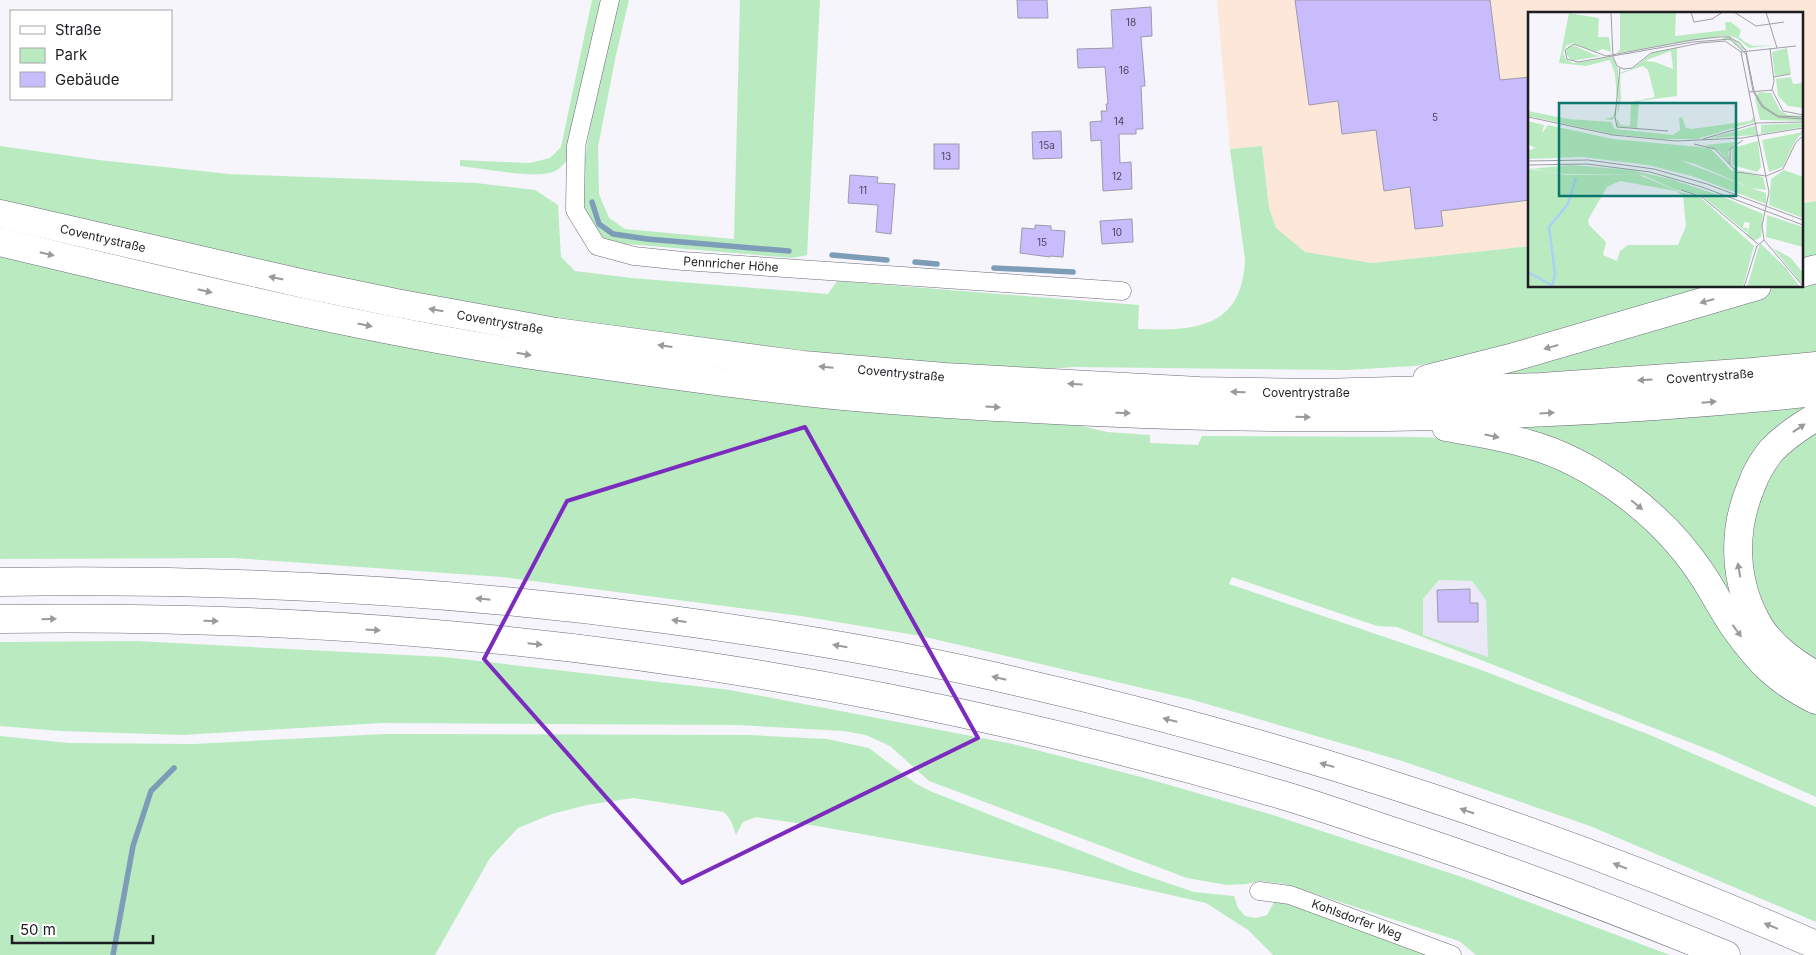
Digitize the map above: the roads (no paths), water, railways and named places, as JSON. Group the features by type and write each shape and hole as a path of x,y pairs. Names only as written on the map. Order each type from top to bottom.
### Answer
{"highway":[{"name":"Coventrystraße","path":"0,214 224,266 396,303 556,332 793,363 945,377 1199,391 1318,393 1541,387 1734,374 1816,366"},
{"path":"0,242 218,294 394,331 555,359 805,392 945,404 1075,412 1200,416 1393,417 1551,413 1650,407 1816,392"},
{"path":"1374,392 1514,357 1750,288"},
{"path":"1393,417 1527,443 1553,452 1599,475 1662,526 1677,542 1699,569 1734,627 1758,658 1793,689 1816,700"},
{"path":"1816,417 1796,429 1770,452 1756,473 1744,502 1738,530 1737,548 1738,568 1743,586 1750,607 1760,627 1791,660 1816,676"},
{"path":"0,582 139,581 295,585 451,595 592,610 738,629 943,666 1047,688 1181,722 1373,779 1518,828 1648,877 1816,945"},
{"path":"0,619 141,619 279,624 436,634 585,649 737,671 923,705 1138,755 1286,796 1475,859 1726,955"}],"street":[{"name":"Pennricher Höhe","path":"610,0 576,146 575,210 597,246 634,256 683,261 1122,291"},
{"name":"Kohlsdorfer Weg","path":"1259,891 1290,895 1452,955"}],"waterway":[{"path":"592,202 599,224 613,234 647,239 789,251"},
{"path":"832,255 887,260"},
{"path":"915,262 937,264"},
{"path":"994,268 1073,272"},
{"path":"113,955 133,846 151,791 174,768"}]}
